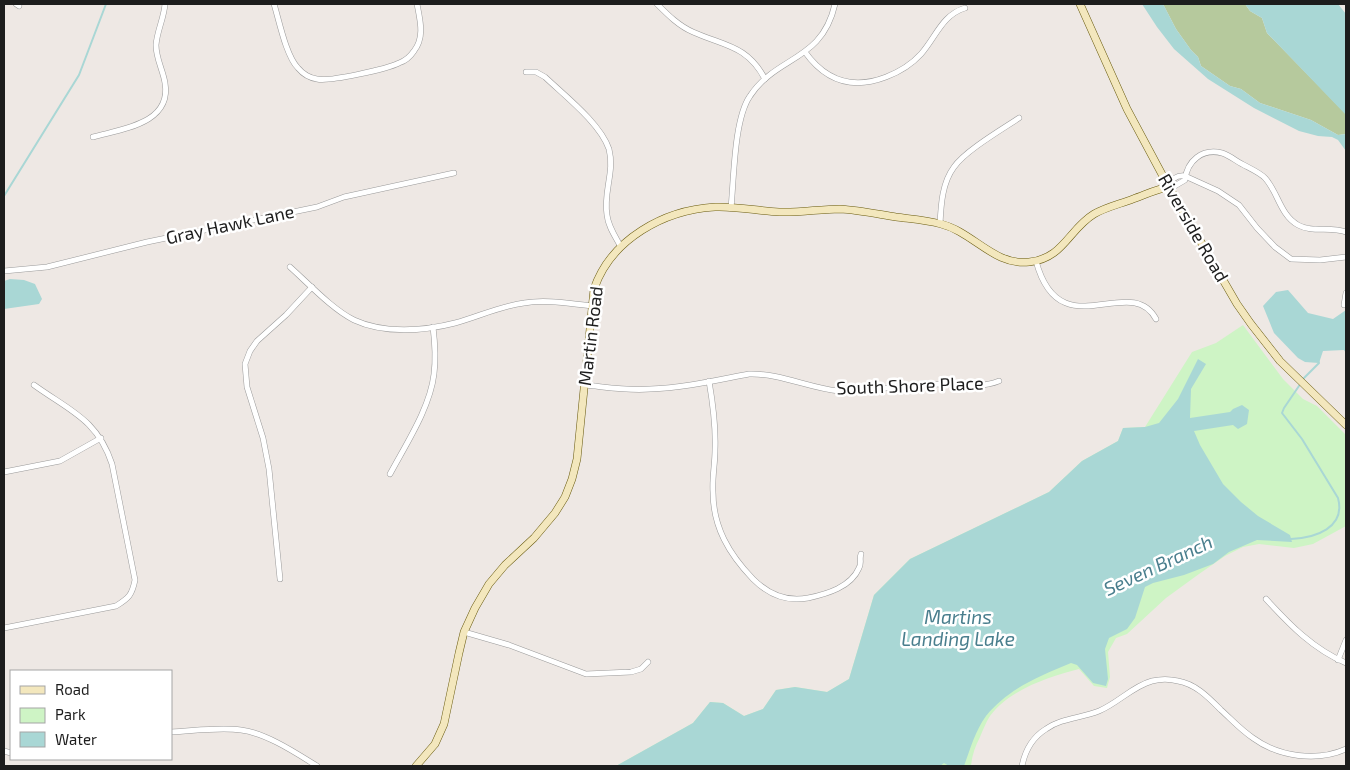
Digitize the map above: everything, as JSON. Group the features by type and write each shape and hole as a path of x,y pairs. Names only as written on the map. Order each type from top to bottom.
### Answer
{"street":[{"path":"93,137 145,122 156,114 160,108 165,93 165,83 157,58 156,46 165,4"},
{"path":"274,4 290,57 296,67 310,77 325,80 396,65 407,59 415,50 421,32 417,4"},
{"path":"657,4 686,28 742,51 754,62 765,78"},
{"path":"731,208 740,116 749,96 765,78 814,45 827,28 832,18 835,4"},
{"name":"Riverside Road","path":"1080,4 1127,108 1169,187 1238,304 1266,344 1286,367 1346,426"},
{"path":"805,52 819,68 836,79 856,83 877,80 896,73 911,64 921,54 948,16 965,8"},
{"path":"526,72 536,72 545,77 596,125 603,136 609,150 611,165 606,202 607,215 611,228 621,246"},
{"path":"940,224 944,188 953,168 963,157 1019,118"},
{"path":"1169,187 1174,187 1185,180 1187,167 1191,161 1200,155 1223,153 1265,178 1285,212 1298,225 1315,228 1335,228 1346,232"},
{"name":"Gray Hawk Lane","path":"4,271 47,266 147,242 317,207 344,197 454,173"},
{"path":"1185,176 1218,192 1239,205 1269,241 1291,259 1320,260 1346,258"},
{"name":"Martin Road","path":"416,766 434,744 444,724 464,632 474,608 489,584 544,528 565,497 577,460 594,289 599,275 621,246 641,230 675,215 702,208 781,212 842,209 940,224 965,233 992,253 1004,259 1020,262 1036,261 1048,257 1059,250 1081,224 1094,214 1154,190 1169,187"},
{"path":"1036,261 1046,286 1055,296 1065,302 1087,308 1118,302 1132,302 1147,308 1156,319"},
{"path":"290,266 342,313 365,325 380,328 433,328 524,303 551,302 593,306"},
{"path":"280,579 269,469 263,438 247,387 245,364 250,351 257,341 286,315 312,287"},
{"path":"1344,304 1346,293"},
{"path":"390,474 424,409 431,390 436,360 433,328"},
{"name":"South Shore Place","path":"585,385 648,390 674,388 762,373 823,388 855,391 926,384 984,385 999,381"},
{"path":"709,381 715,431 714,510 724,540 742,567 759,585 770,593 786,598 803,599 828,593 846,583 859,569 861,554"},
{"path":"4,628 116,606 127,600 133,592 135,580 112,464 106,448 80,415 34,385"},
{"path":"4,472 60,461 100,438"},
{"path":"1266,599 1310,644 1346,663"},
{"path":"464,632 509,645 586,674 632,672 641,669 648,662"},
{"path":"1338,660 1346,640"},
{"path":"1022,766 1031,744 1046,729 1062,721 1099,711 1142,685 1164,679 1194,686 1254,739 1272,748 1299,756 1318,756 1346,749"},
{"path":"172,732 222,729 242,730 267,737 318,766"}],"green space":[{"path":"1163,4 1245,4 1250,11 1262,18 1267,33 1346,114 1346,134 1338,135 1311,120 1260,103 1241,89 1230,86 1201,66 1198,57 1176,29"},
{"name":"Martins Landing Lake","path":"1243,325 1283,379 1303,399 1317,406 1346,435 1346,526 1313,544 1294,548 1259,544 1243,547 1225,556 1166,598 1127,634 1116,638 1108,652 1110,677 1107,688 1094,686 1079,669 1043,680 1008,698 987,721 975,748 971,766 616,766 693,723 710,702 723,703 744,716 763,709 776,690 795,687 827,692 849,679 874,595 910,559 1049,492 1082,461 1118,441 1123,428 1145,427 1192,352 1216,343"}],"water":[{"path":"1142,4 1163,4 1176,29 1198,57 1201,66 1230,86 1241,89 1260,103 1311,120 1338,135 1346,134 1346,151 1338,140 1332,137 1318,136 1299,131 1254,108 1208,79 1174,49"},
{"path":"1245,4 1338,4 1346,14 1346,115 1267,33 1262,18 1250,11"},
{"path":"10,279 24,280 35,284 42,299 39,304 4,309 4,281"},
{"path":"1288,290 1308,313 1333,319 1346,310 1346,353 1344,350 1323,351 1319,363 1305,362 1298,358 1274,333 1263,306 1276,292"},
{"name":"Martins Landing Lake","path":"1198,359 1206,364 1191,389 1190,418 1230,412 1242,405 1249,410 1247,424 1238,429 1233,425 1194,431 1200,445 1223,484 1258,516 1290,535 1292,542 1257,540 1229,552 1213,564 1145,587 1135,618 1127,629 1109,638 1105,649 1108,679 1106,686 1093,683 1077,665 1071,663 1025,684 1004,698 986,716 976,734 964,766 949,766 944,763 940,766 616,766 693,723 710,702 723,703 744,716 763,709 776,690 795,687 827,692 849,679 874,595 910,559 1049,492 1082,461 1118,441 1123,428 1145,427 1159,423 1178,399"}],"waterway":[{"path":"4,196 79,75 106,4"},
{"name":"Seven Branch","path":"1303,379 1319,363 1318,360"},
{"name":"Seven Branch","path":"1291,539 1310,536 1326,529 1333,524 1339,508 1338,498 1302,439 1282,413 1301,383"}]}
